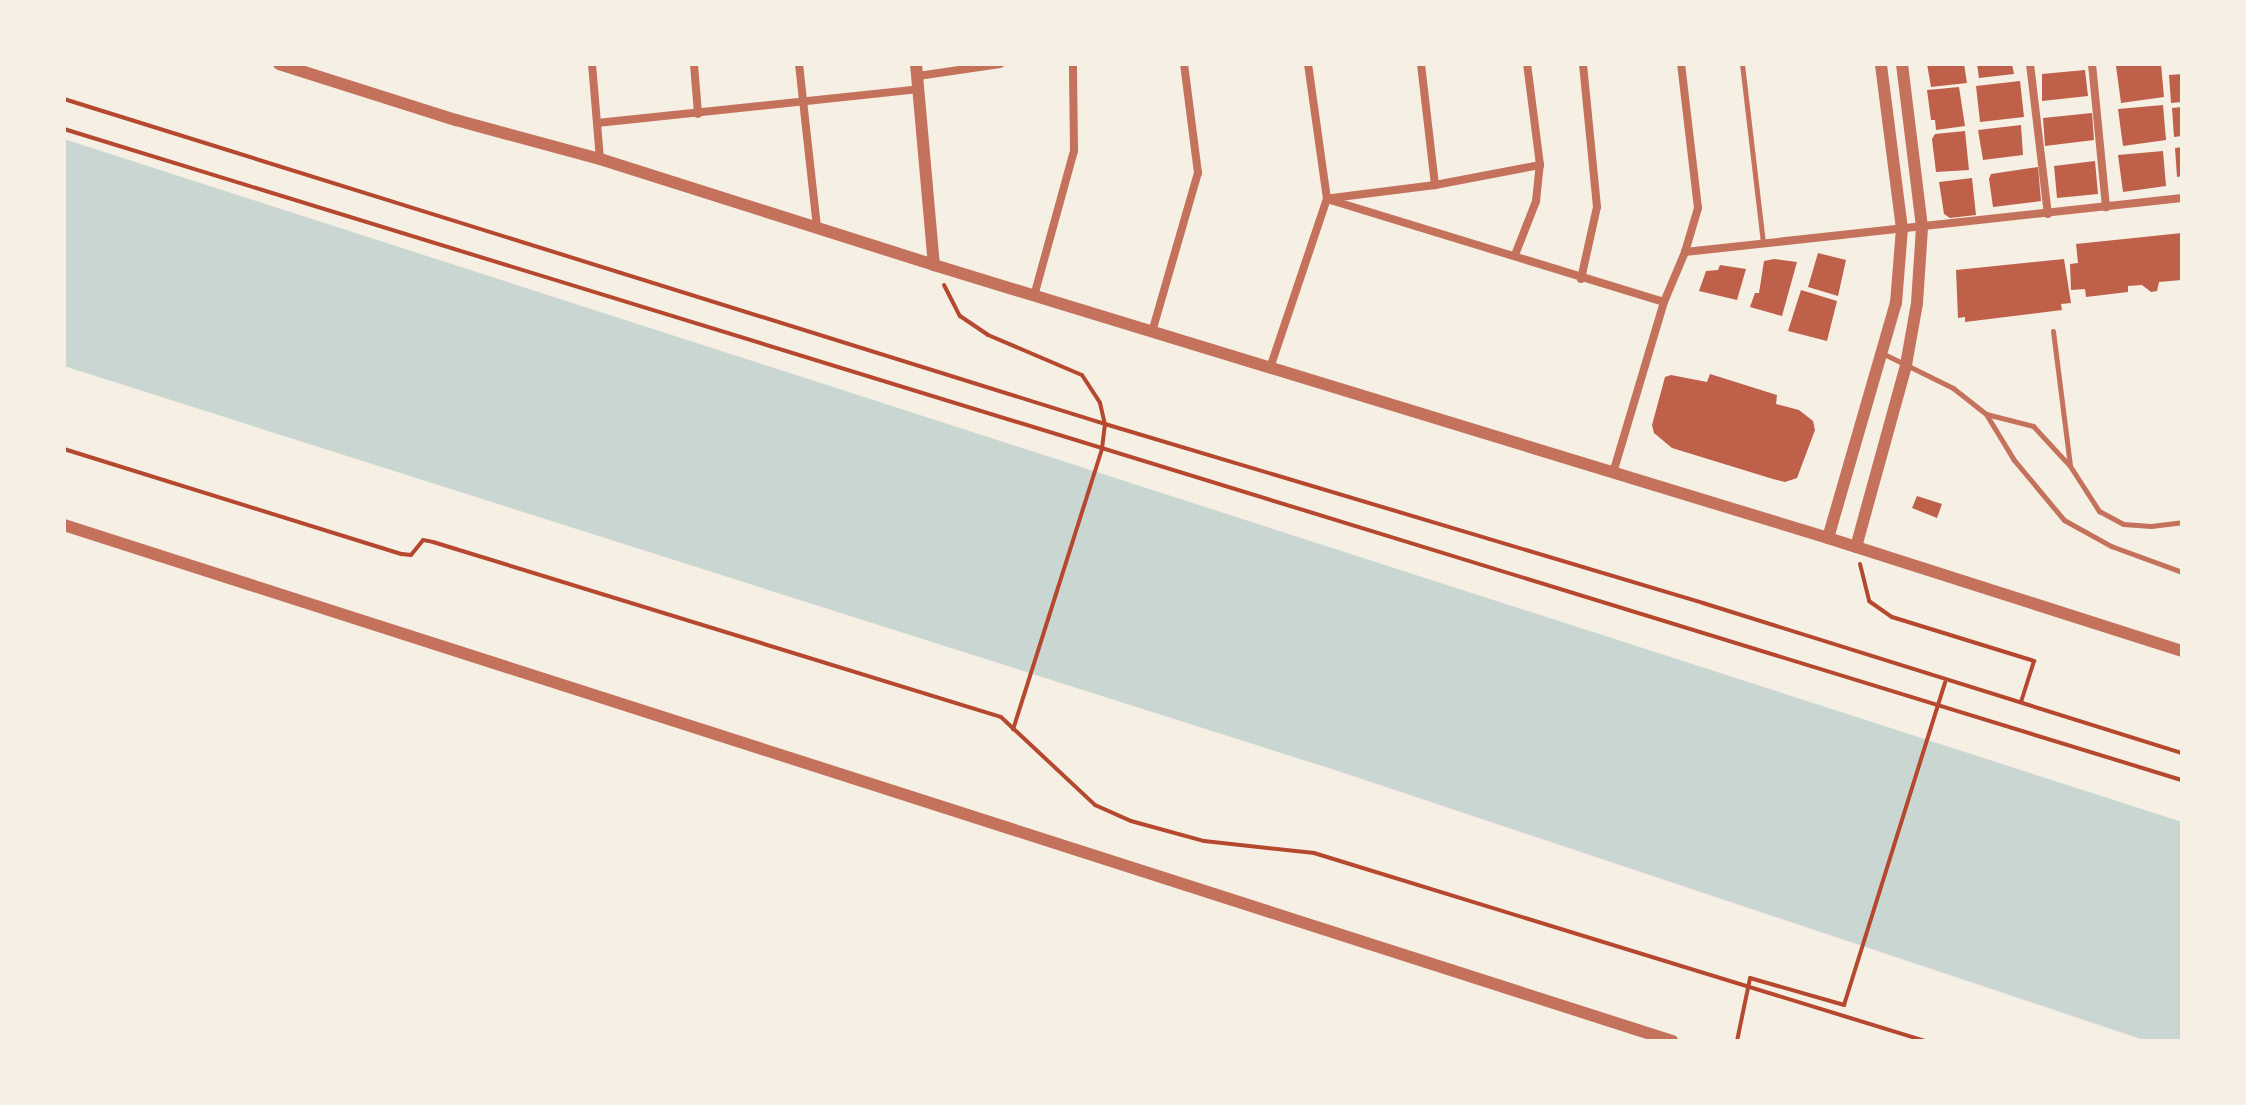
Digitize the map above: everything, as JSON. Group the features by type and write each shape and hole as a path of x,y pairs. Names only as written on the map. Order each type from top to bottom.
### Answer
{"street":[{"path":"279,64 456,120 600,159 1034,296 1828,538 2182,651"},
{"path":"592,64 600,159"},
{"path":"694,64 698,114"},
{"path":"799,64 817,228"},
{"path":"597,123 803,103 918,76 1000,64"},
{"path":"1034,296 1074,151 1073,64"},
{"path":"1152,332 1198,173 1184,64"},
{"path":"1270,368 1327,199 1308,64"},
{"path":"1421,64 1435,185"},
{"path":"1515,255 1536,201 1540,165 1527,64"},
{"path":"1581,279 1597,207 1583,64"},
{"path":"1613,473 1664,302 1685,252 1698,208 1681,64"},
{"path":"1828,538 1896,303 1902,229 1881,64"},
{"path":"1856,547 1906,365 1917,303 1922,227 1902,64"},
{"path":"2030,64 2048,214"},
{"path":"2092,64 2106,207"},
{"path":"918,76 934,265"},
{"path":"1327,199 1435,185 1540,165"},
{"path":"1685,252 2182,198"},
{"path":"1327,199 1664,302"},
{"path":"64,525 1669,1040"}],"lane":[{"path":"1742,64 1764,244"},
{"path":"2053,331 2070,466"},
{"path":"1883,354 1953,388 1986,414 2014,460 2064,520 2111,546 2182,572"},
{"path":"1986,414 2033,426 2070,466 2099,511 2123,524 2151,526 2182,522"}],"path":[{"path":"64,99 1105,424 1688,599 1945,682 2021,702 2182,753"},
{"path":"64,129 1937,708 2182,780"},
{"path":"934,265 960,316 988,335 1082,375 1100,403 1105,424 1102,449 1013,729"},
{"path":"64,449 402,554 411,555 423,540 433,542 1001,717 1095,805 1131,821 1204,841 1314,853 1925,1041"},
{"path":"1856,547 1869,601 1892,617 2034,661 2021,702"},
{"path":"1737,1041 1750,978 1844,1005 1945,682"}],"shaded area":[{"path":"64,139 2182,822 2182,1041 2147,1041 1338,771 64,366"}],"building":[{"path":"1927,64 1964,64 1967,83 1931,87"},
{"path":"1977,64 2012,64 2014,74 1979,78"},
{"path":"2161,64 2164,97 2121,103 2116,66"},
{"path":"2085,70 2088,96 2042,101 2042,74"},
{"path":"2182,74 2182,102 2171,103 2169,75"},
{"path":"2020,81 2024,117 1980,122 1976,86"},
{"path":"1959,87 1965,126 1936,130 1935,120 1931,120 1927,90"},
{"path":"2163,105 2166,140 2123,146 2118,109"},
{"path":"2182,107 2182,136 2174,137 2172,108"},
{"path":"2092,113 2094,140 2045,146 2043,118"},
{"path":"2021,125 2023,155 1983,160 1978,130"},
{"path":"1965,131 1969,170 1936,172 1932,139 1935,134"},
{"path":"2182,147 2182,176 2177,177 2175,148"},
{"path":"2163,151 2166,186 2123,192 2118,155"},
{"path":"2095,161 2098,194 2057,198 2054,166"},
{"path":"2038,167 2041,201 1993,207 1991,174"},
{"path":"1972,178 1976,215 1950,218 1944,214 1939,182"},
{"path":"2182,233 2182,280 2159,282 2157,291 2151,292 2142,285 2128,286 2128,292 2086,297 2085,289 2071,290 2070,264 2078,263 2076,244"},
{"path":"1818,253 1846,260 1838,296 1808,287"},
{"path":"2064,259 2071,303 2061,304 2062,310 1965,322 1965,317 1958,318 1956,270"},
{"path":"1764,261 1797,262 1782,316 1750,307 1755,293 1759,293"},
{"path":"1720,265 1746,269 1737,300 1699,291 1706,271 1718,270"},
{"path":"1801,290 1837,301 1827,341 1788,331"},
{"path":"1710,374 1777,395 1776,404 1799,410 1813,421 1815,430 1797,478 1785,482 1672,448 1654,433 1652,425 1665,377 1671,375 1707,382"},
{"path":"1917,496 1942,504 1937,518 1912,508"}]}
